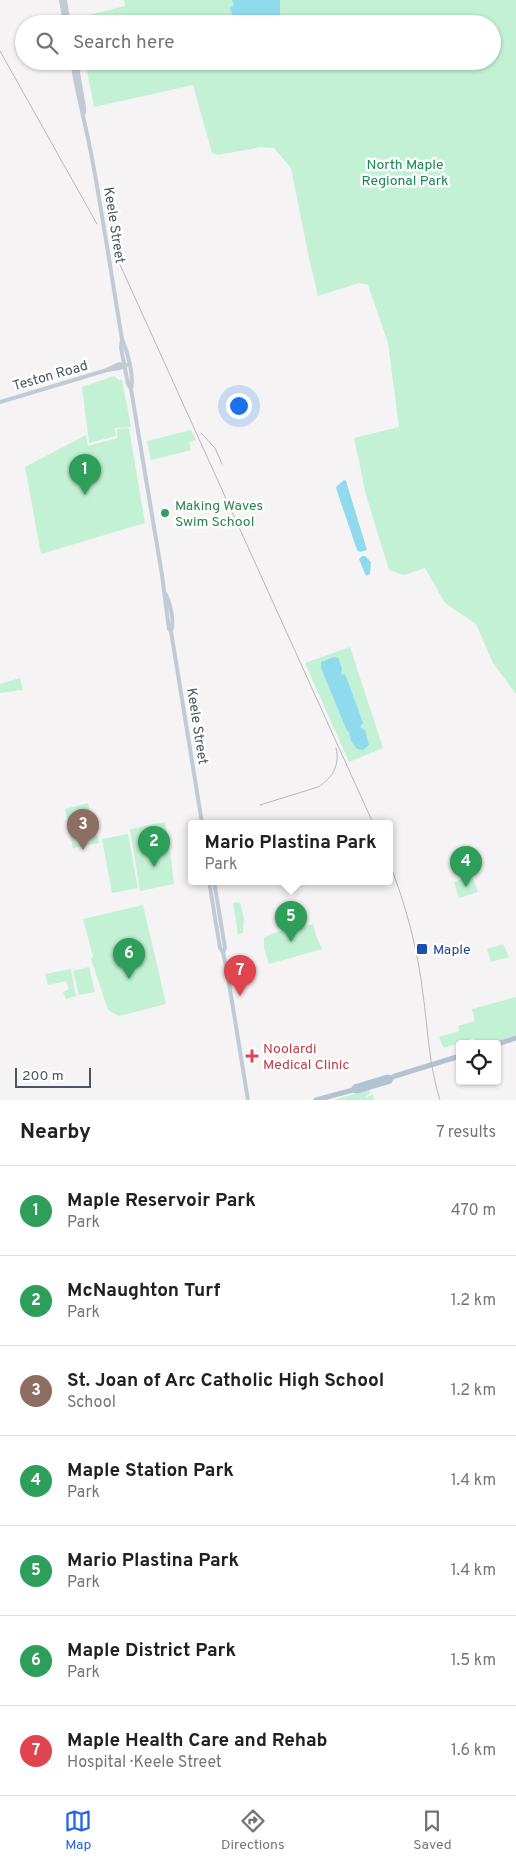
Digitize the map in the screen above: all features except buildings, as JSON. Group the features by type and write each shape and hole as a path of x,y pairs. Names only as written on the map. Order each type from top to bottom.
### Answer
{"main road":[{"path":"61,0 64,15"},
{"path":"65,0 68,15"},
{"name":"Keele Street","path":"74,70 80,108 84,115"},
{"name":"Keele Street","path":"78,70 122,339 121,348 126,365 128,384 131,389 164,593 168,629 171,632 202,820"},
{"name":"Teston Road","path":"0,402 126,365"},
{"path":"210,885 220,948 223,952"},
{"path":"215,885 223,952 248,1100"},
{"path":"501,1043 516,1038"},
{"path":"316,1100 390,1081 391,1078 456,1057"}],"green space":[{"name":"North Maple Regional Park","path":"124,0 516,0 516,694 493,663 476,624 445,603 425,568 404,575 389,570 366,495 354,438 399,427 388,343 368,285 359,283 318,296 291,168 274,148 261,147 218,155 212,153 193,85 94,107 87,70 501,70 501,15 89,15 125,6"},
{"path":"114,376 122,380 131,427 115,428 116,436 89,443 82,387"},
{"path":"129,428 145,523 41,554 25,467 86,435 88,446 117,438 117,429"},
{"path":"191,430 196,440 189,442 191,450 151,460 147,441"},
{"path":"350,647 383,748 349,762 305,663"},
{"path":"20,678 23,690 0,693 0,684"},
{"path":"88,803 99,843 73,848 65,809"},
{"path":"165,822 174,884 140,891 130,829"},
{"path":"128,834 138,888 112,893 102,839"},
{"path":"472,876 478,892 459,898 454,882"},
{"path":"240,902 244,918 243,933 238,934 233,903"},
{"path":"143,905 166,1004 119,1016 108,1010 91,959 93,957 83,919"},
{"path":"313,924 322,949 269,964 264,948 264,937 295,926 299,928"},
{"path":"503,944 509,957 491,962 487,949"},
{"path":"89,967 95,992 79,995 73,971"},
{"path":"71,969 76,996 66,999 63,992 69,989 66,981 48,985 45,974"},
{"path":"516,997 516,1035 500,1040 475,1040 474,1038 456,1040 456,1044 444,1048 439,1037 459,1031 458,1026 475,1021 472,1009"},
{"path":"368,1090 371,1092 365,1097 373,1094 374,1100 333,1100"}],"water":[{"path":"232,0 280,0 280,15 234,15 230,8 234,5"},
{"path":"344,480 346,481 367,550 360,552 357,550 336,487"},
{"path":"365,556 371,562 370,574 366,576 359,559"},
{"path":"334,657 338,658 342,668 341,674 345,675 347,679 363,723 360,727 365,730 369,745 363,750 357,749 351,741 349,732 321,668 321,662"}],"railway":[{"path":"0,51 97,224"},
{"path":"117,258 372,820"},
{"path":"201,433 215,448 222,464"},
{"path":"260,805 318,787 328,780 336,765 336,748"},
{"path":"393,872 415,945 431,1061 440,1100"}],"place":[{"name":"Maple Reservoir Park","path":"85,495"},
{"name":"Making Waves Swim School","path":"165,513"},
{"name":"St. Joan of Arc Catholic High School","path":"83,850"},
{"name":"McNaughton Turf","path":"154,867"},
{"name":"Maple Station Park","path":"466,887"},
{"name":"Mario Plastina Park","path":"291,942"},
{"name":"Maple","path":"422,949"},
{"name":"Maple District Park","path":"129,979"},
{"name":"Maple Health Care and Rehab","path":"240,996"},
{"name":"Noolardi Medical Clinic","path":"252,1056"}]}
